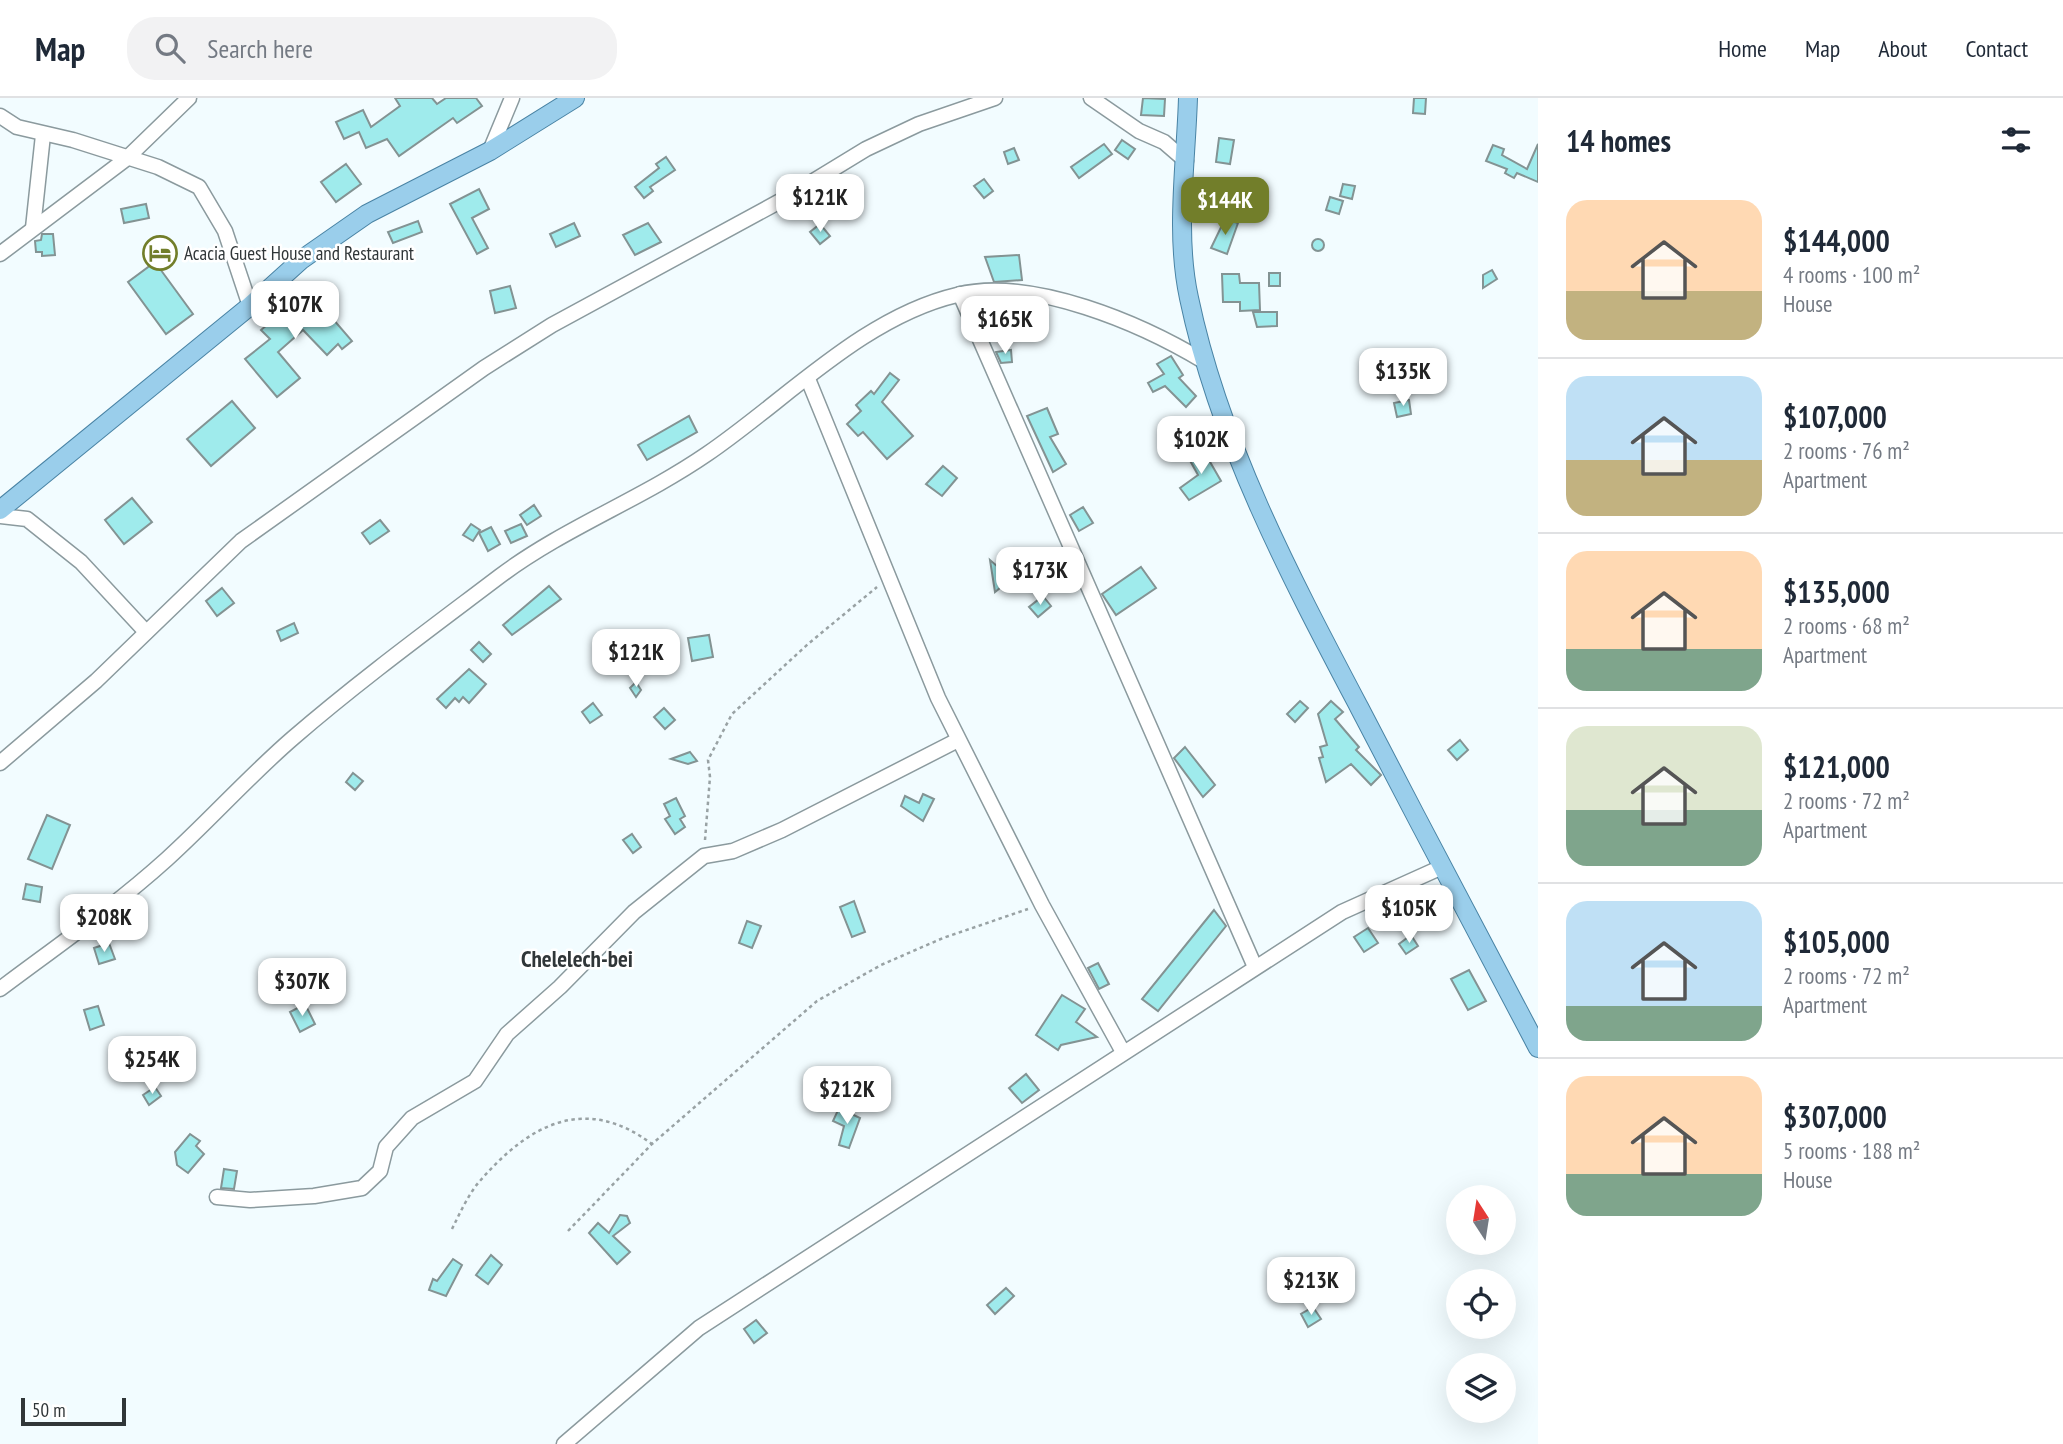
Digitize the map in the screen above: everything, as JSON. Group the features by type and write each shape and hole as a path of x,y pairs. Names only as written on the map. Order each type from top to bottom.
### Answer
{"main road":[{"path":"0,510 250,306 301,260 367,214 490,151 575,98"},
{"path":"1188,98 1183,251 1188,296 1205,362 1237,448 1296,587 1538,1048"}],"street":[{"path":"0,254 126,159 189,98"},
{"path":"490,151 512,98"},
{"path":"0,763 96,681 242,541 484,368 552,325 784,199 866,149 919,124 995,98"},
{"path":"1091,98 1139,131 1164,142 1186,161"},
{"path":"0,116 17,127 73,140 179,175 199,187 213,206 225,231 250,306"},
{"path":"33,228 43,135"},
{"path":"0,989 167,859 230,794 296,736 503,574 562,535 663,482 708,453 886,324 923,305 960,294 989,291 1027,293 1158,334 1205,362"},
{"path":"960,294 1255,967"},
{"path":"808,379 888,578 958,740 1042,905 1124,1052"},
{"path":"0,516 27,519 81,562 146,632"},
{"path":"217,1198 250,1200 314,1196 362,1188 380,1171 386,1147 412,1118 475,1081 507,1034 560,988 634,912 704,856 733,851 782,830 958,740"},
{"path":"564,1444 699,1328 1342,912 1442,867"}],"path":[{"path":"704,856 710,778 708,760 732,715 808,643 888,578"},
{"path":"568,1231 652,1144 817,1001 881,965 943,938 1007,914 1042,905"},
{"path":"452,1228 478,1183 519,1143 553,1123 595,1117 630,1128 652,1144"}],"building":[{"path":"395,98 432,98 437,104 446,98 476,98 482,106 457,123 453,118 399,156 387,139 366,148 359,132 344,139 336,122 363,110 371,127 400,106"},
{"path":"1143,98 1165,99 1164,116 1141,115"},
{"path":"1414,98 1426,98 1425,114 1413,113"},
{"path":"1219,138 1234,140 1230,164 1216,162"},
{"path":"1122,140 1135,149 1128,159 1115,150"},
{"path":"1104,144 1112,154 1079,178 1071,167"},
{"path":"1538,144 1538,182 1517,173 1514,178 1505,173 1507,169 1486,161 1493,145 1504,149 1502,155 1527,169"},
{"path":"1014,148 1019,160 1008,164 1004,152"},
{"path":"666,157 675,170 650,187 653,191 644,198 635,187 659,168 656,164"},
{"path":"346,164 361,184 336,202 321,182"},
{"path":"984,179 993,191 984,198 974,186"},
{"path":"1343,184 1355,186 1352,199 1340,196"},
{"path":"479,189 489,209 472,218 488,248 477,254 450,204"},
{"path":"1330,197 1343,201 1339,214 1326,210"},
{"path":"146,204 149,218 124,223 121,209"},
{"path":"1225,219 1238,223 1227,254 1211,248"},
{"path":"418,221 422,232 393,243 388,232"},
{"path":"574,223 580,236 556,247 550,234"},
{"path":"648,223 661,242 635,255 623,235"},
{"path":"820,224 830,236 820,244 810,232"},
{"path":"42,234 53,234 55,255 42,256 42,252 36,252 35,241 41,240"},
{"path":"1313,240 1323,240 1323,250 1313,250"},
{"path":"1019,255 1022,280 994,282 985,257"},
{"path":"155,262 193,314 166,334 128,282"},
{"path":"1492,270 1497,279 1483,288 1483,275"},
{"path":"1269,273 1280,273 1280,286 1269,286"},
{"path":"1222,274 1239,274 1240,283 1259,283 1260,310 1240,311 1240,302 1223,302"},
{"path":"510,286 516,308 495,313 490,291"},
{"path":"308,290 352,341 342,349 338,344 327,355 303,330 278,352 300,378 277,397 245,359 270,339 261,330"},
{"path":"1253,312 1277,312 1277,326 1257,327"},
{"path":"1011,350 1012,362 1001,363 996,352"},
{"path":"1171,356 1183,375 1179,378 1196,396 1186,407 1165,386 1153,392 1148,383 1164,374 1157,364"},
{"path":"890,373 899,380 882,402 913,436 887,459 863,432 858,436 847,424 861,411 856,405 871,391 874,394"},
{"path":"1409,400 1411,414 1397,417 1394,403"},
{"path":"232,401 255,428 211,466 187,439"},
{"path":"1047,408 1058,434 1050,437 1066,464 1053,472 1027,416"},
{"path":"689,416 697,432 647,460 638,445"},
{"path":"1202,448 1221,481 1189,500 1180,488 1198,475 1188,457"},
{"path":"943,466 957,478 942,496 926,484"},
{"path":"132,498 152,522 124,544 105,520"},
{"path":"534,505 541,516 527,525 520,515"},
{"path":"1083,507 1093,523 1079,531 1070,515"},
{"path":"380,520 389,531 370,544 362,533"},
{"path":"471,524 480,530 473,541 463,535"},
{"path":"521,524 527,536 511,543 505,531"},
{"path":"491,527 500,544 488,551 479,533"},
{"path":"1017,551 1028,565 995,592 990,560 998,567"},
{"path":"1141,567 1156,588 1116,615 1102,594"},
{"path":"549,586 561,599 512,635 503,625"},
{"path":"222,588 234,603 217,616 206,601"},
{"path":"1043,596 1051,606 1038,617 1029,607"},
{"path":"294,623 298,633 281,641 277,631"},
{"path":"709,635 713,657 692,661 688,638"},
{"path":"479,642 491,654 483,662 471,650"},
{"path":"469,669 486,684 469,703 463,697 459,702 455,698 446,708 437,699"},
{"path":"636,682 641,690 636,697 630,688"},
{"path":"1300,701 1308,708 1295,722 1287,714"},
{"path":"1331,701 1343,712 1335,719 1359,747 1356,750 1381,775 1371,785 1351,764 1326,782 1319,758 1323,757 1320,747 1327,745 1318,714"},
{"path":"593,703 602,715 590,723 582,712"},
{"path":"664,708 675,720 665,729 654,717"},
{"path":"1460,740 1468,750 1457,760 1448,750"},
{"path":"1185,747 1215,785 1203,797 1174,758"},
{"path":"690,752 697,761 688,764 671,759"},
{"path":"353,773 363,781 355,790 346,782"},
{"path":"923,794 934,799 923,821 901,806 905,796 919,803"},
{"path":"676,798 685,816 680,819 685,827 675,834 665,819 670,816 664,804"},
{"path":"47,815 70,825 52,869 28,859"},
{"path":"632,834 641,847 633,853 623,840"},
{"path":"26,884 42,887 40,902 23,899"},
{"path":"854,901 865,932 852,937 840,907"},
{"path":"1214,910 1226,926 1158,1011 1142,999"},
{"path":"747,921 761,926 752,948 739,943"},
{"path":"1368,928 1378,943 1364,952 1354,937"},
{"path":"1411,935 1418,946 1406,954 1399,944"},
{"path":"109,943 115,959 99,964 94,948"},
{"path":"1098,963 1109,984 1099,989 1088,968"},
{"path":"1469,970 1486,1001 1468,1010 1451,979"},
{"path":"334,978 344,992 332,1000 322,987"},
{"path":"1062,995 1085,1009 1076,1022 1097,1037 1061,1045 1058,1050 1036,1035"},
{"path":"305,1004 315,1024 300,1032 290,1012"},
{"path":"98,1006 104,1025 90,1030 84,1010"},
{"path":"1026,1074 1039,1090 1022,1103 1009,1088"},
{"path":"155,1087 161,1096 149,1105 143,1095"},
{"path":"839,1108 860,1118 849,1148 839,1145 844,1126 833,1121"},
{"path":"190,1134 200,1141 196,1146 204,1154 188,1173 177,1165 175,1152"},
{"path":"224,1169 237,1171 234,1189 221,1188"},
{"path":"620,1215 627,1216 630,1223 613,1236 630,1252 617,1264 589,1233 598,1223 609,1233"},
{"path":"491,1255 502,1265 488,1284 476,1275"},
{"path":"453,1259 462,1265 446,1296 429,1290 433,1279 437,1281"},
{"path":"1006,1288 1014,1296 995,1314 987,1305"},
{"path":"1313,1307 1321,1319 1308,1327 1301,1314"},
{"path":"756,1320 767,1333 754,1343 744,1329"}],"place":[{"name":"Acacia Guest House and Restaurant","path":"160,253"}],"district":[{"name":"Chelelech-bei","path":"577,958"}]}
